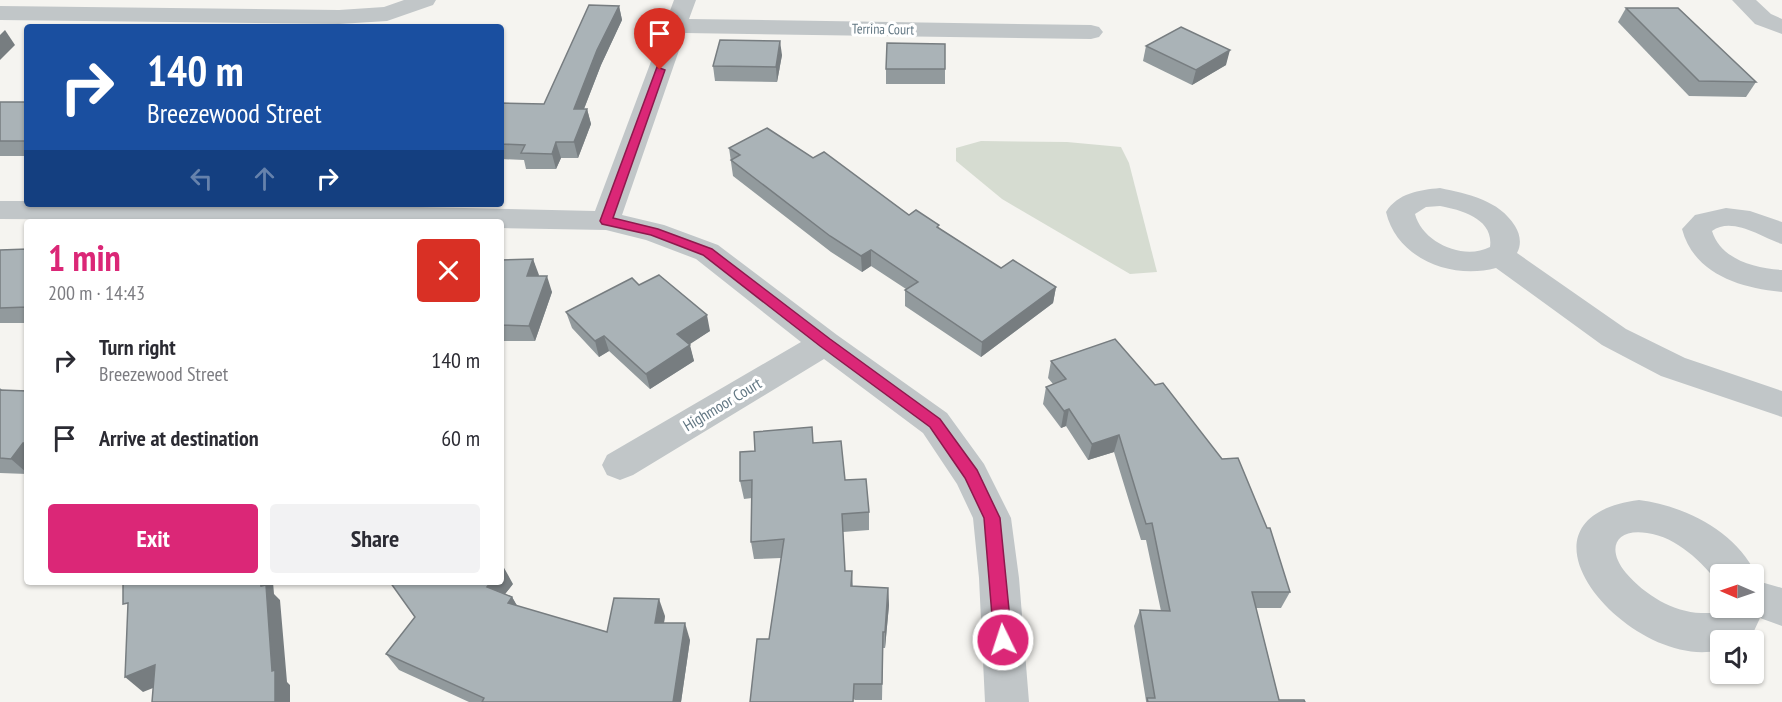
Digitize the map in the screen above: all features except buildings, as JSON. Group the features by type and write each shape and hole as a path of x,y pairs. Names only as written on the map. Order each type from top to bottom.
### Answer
{"street":[{"path":"0,13 339,17 387,14 425,0"},
{"path":"606,221 685,0"},
{"path":"1743,0 1763,19 1782,29"},
{"name":"Terrina Court","path":"676,26 1091,32"},
{"path":"1750,31 1782,29"},
{"path":"0,210 194,211 606,221 654,232 707,252 825,343 935,423 971,475 992,518 999,578 1007,702"},
{"path":"1782,234 1758,223 1737,218 1718,217 1704,221 1697,229 1698,240 1707,252 1724,265 1745,275 1782,281"},
{"path":"1499,255 1614,337 1673,367 1782,404"},
{"name":"Highmoor Court","path":"620,465 825,343"},
{"path":"1728,564 1716,550 1691,532 1662,520 1636,515 1614,519 1599,531 1595,548 1602,570 1618,593 1645,614 1674,627 1704,633 1728,629 1739,618"},
{"path":"1764,601 1782,607"}],"shaded area":[{"path":"981,141 1067,142 1121,147 1129,163 1157,272 1130,274 1002,199 956,161 956,148"}],"route":[{"path":"660,70 606,221 654,232 707,252 825,343 935,423 971,475 992,518 1003,640"}]}
